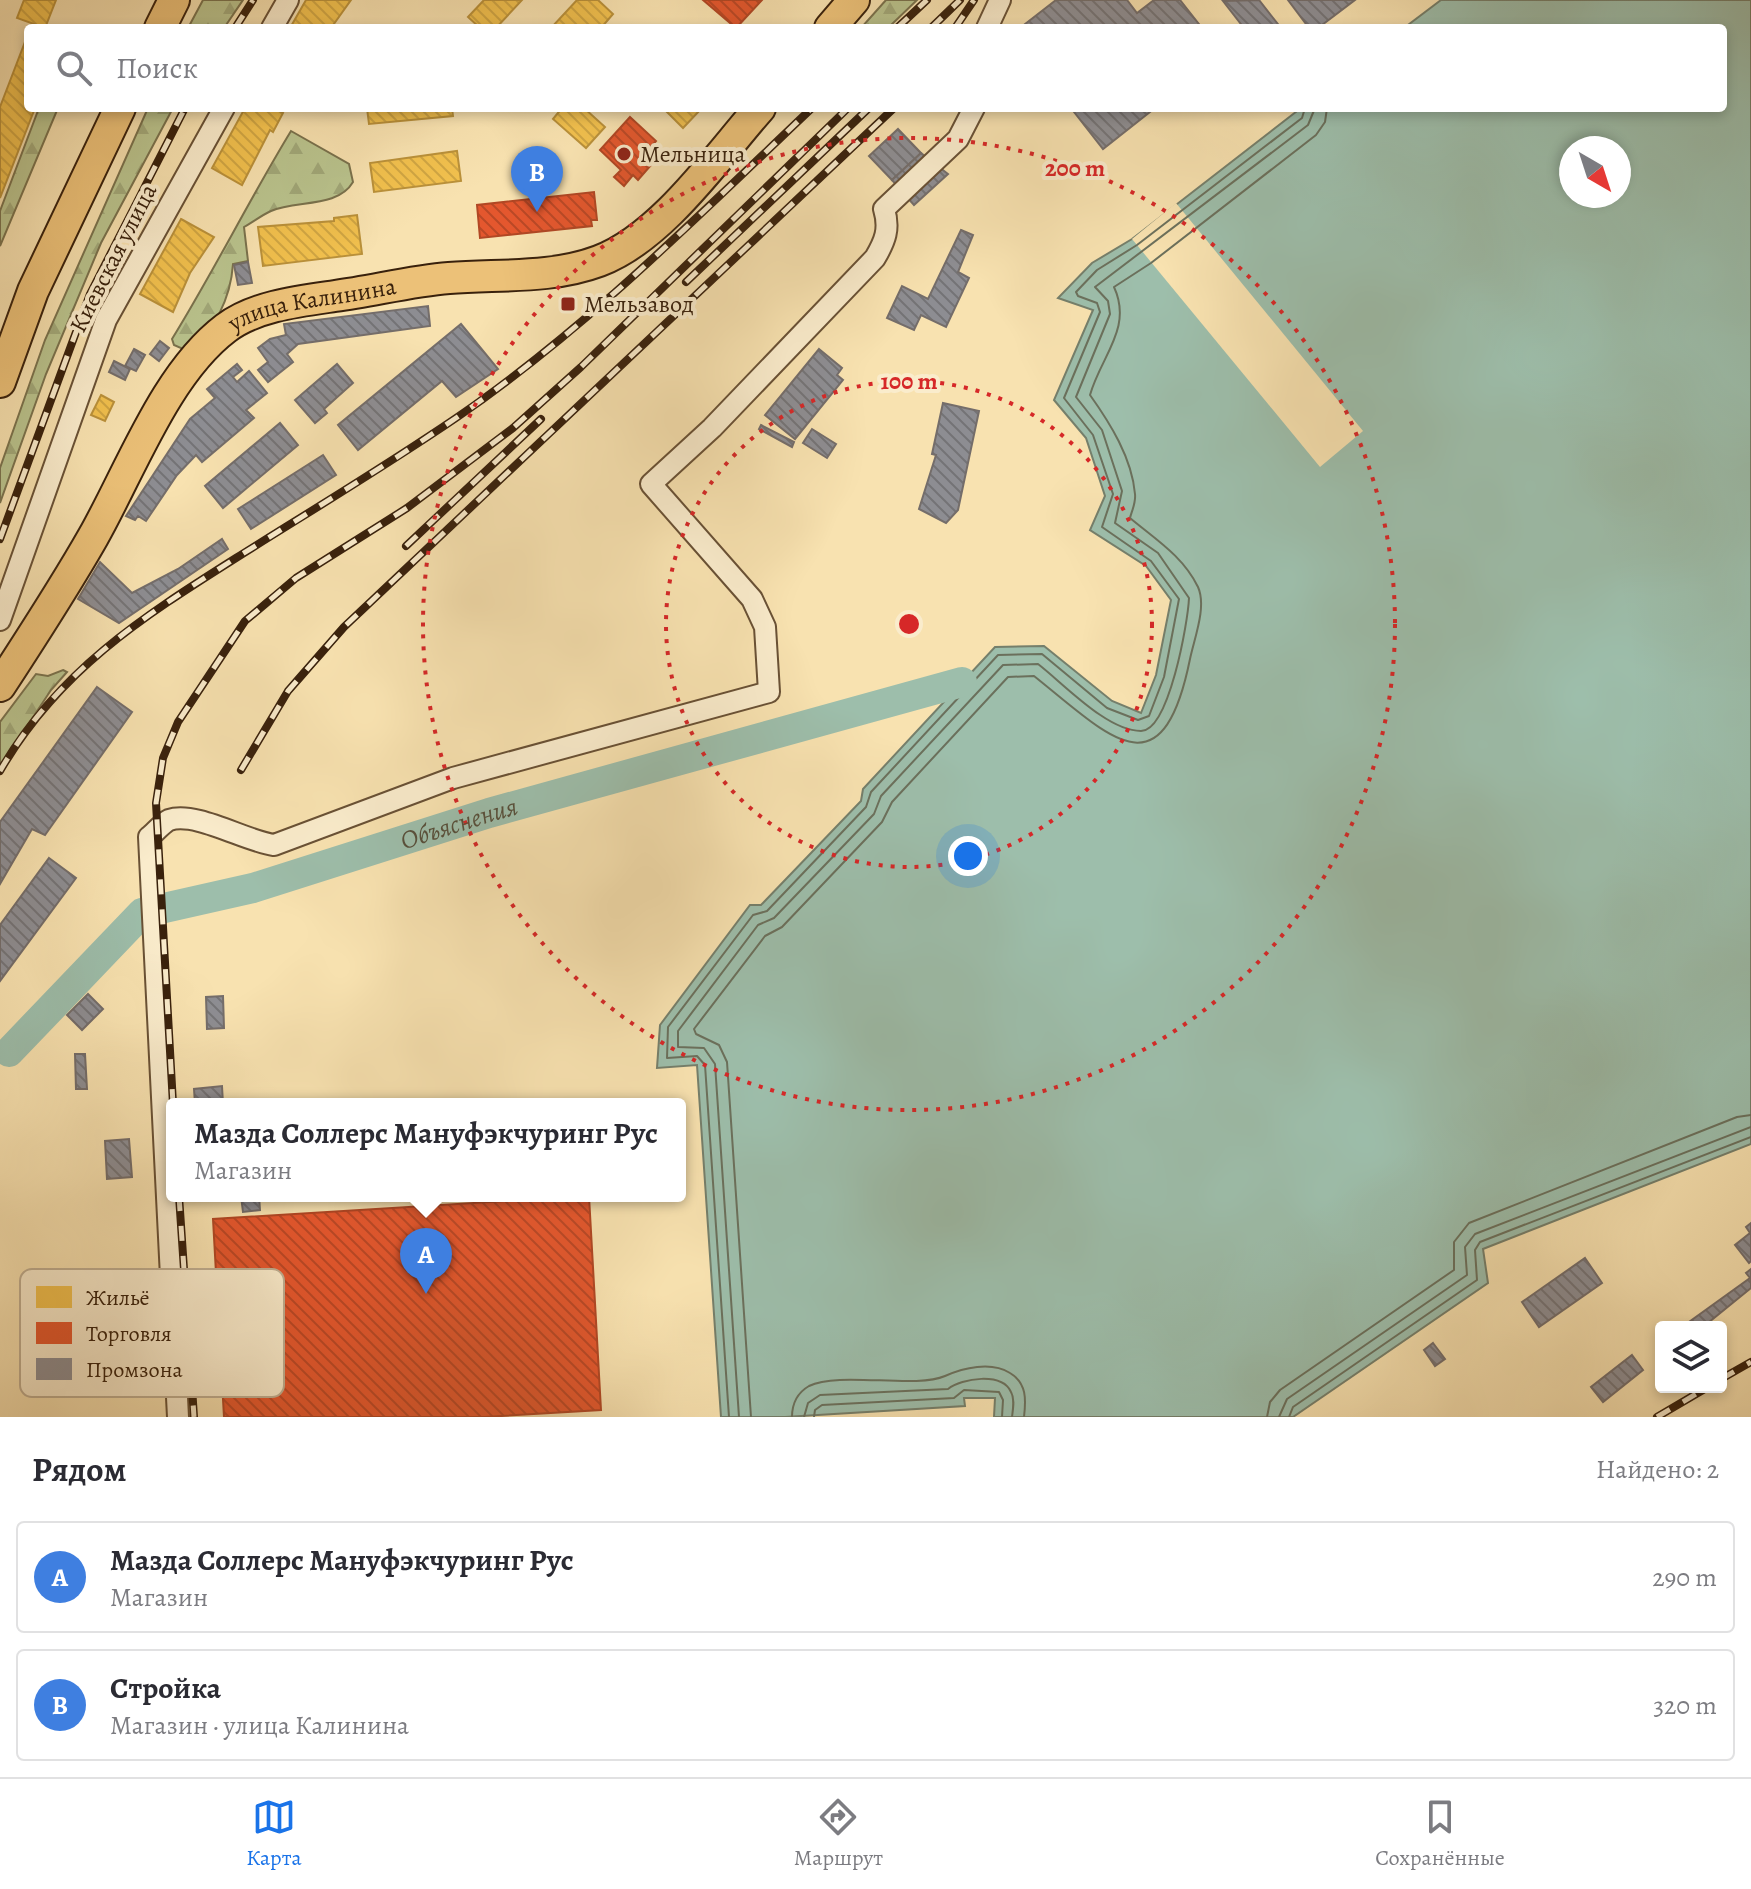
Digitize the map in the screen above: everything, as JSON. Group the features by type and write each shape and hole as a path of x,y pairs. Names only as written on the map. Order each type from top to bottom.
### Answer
{"main road":[{"path":"162,24 174,0"},
{"path":"833,24 854,0"},
{"path":"0,382 33,291 118,112"},
{"name":"улица Калинина","path":"0,686 92,539 185,373 226,328 246,317 312,299 449,278 567,270 600,261 633,242 671,209 756,112"}],"street":[{"path":"274,24 288,0"},
{"path":"989,24 1000,0"},
{"name":"Киевская улица","path":"0,620 106,320 222,112"},
{"path":"166,1196 149,837 169,820 211,824 251,842 274,845 453,778 769,692 765,627 752,599 651,484 712,428 875,258 885,242 888,224 884,209 958,139 972,112"},
{"path":"166,1202 170,1269"},
{"path":"177,1397 178,1417"}],"green space":[{"path":"203,0 243,0 227,24 190,24"},
{"path":"886,0 917,0 892,24 865,24"},
{"path":"37,112 56,112 0,246 0,211"},
{"path":"146,112 171,112 101,243 46,374 0,503 0,468 45,340"},
{"path":"291,131 349,164 353,182 337,196 271,211 244,227 248,261 233,264 229,288 219,314 194,343 183,349 174,345 172,339"},
{"path":"63,670 67,672 51,690 0,767 0,722 36,674 48,676"}],"water":[{"path":"1441,0 1751,0 1751,1144 1483,1249 1488,1283 1293,1417 994,1417 995,1398 964,1398 965,1406 785,1417 721,1417 697,1065 657,1068 660,1025 750,905 761,905 861,801 863,789 995,647 1044,646 1112,701 1141,713 1156,675 1171,600 1146,566 1090,530 1105,496 1086,438 1054,400 1093,310 1058,298 1092,263 1132,239 1296,112 1727,112 1727,24 1409,24"}],"pier":[{"path":"1176,203 1363,431 1320,467 1132,239"}],"building: Жильё":[{"path":"24,0 56,0 47,24 34,24 17,18"},
{"path":"306,0 351,0 334,24 292,24"},
{"path":"484,0 522,0 500,24 476,24 468,17"},
{"path":"577,0 598,0 613,14 604,24 555,24"},
{"path":"24,44 24,112 33,112 0,198 0,107"},
{"path":"243,112 283,113 273,132 270,130 242,185 212,168"},
{"path":"368,112 452,112 453,116 369,124"},
{"path":"559,112 588,112 605,127 586,148 553,119"},
{"path":"667,112 698,112 683,128"},
{"path":"457,151 461,181 374,192 370,163"},
{"path":"357,215 362,254 263,266 258,227 334,221 334,218"},
{"path":"181,219 214,237 190,273 173,312 140,294"},
{"path":"101,395 114,402 105,421 91,415"}],"building: Торговля":[{"path":"703,0 762,0 740,24 731,24"},
{"name":"Мельница","path":"630,117 656,141 642,157 651,165 638,180 633,175 624,186 614,177 621,170 600,150"},
{"path":"594,192 597,220 591,220 592,226 480,238 477,205"},
{"path":"491,1202 589,1202 601,1410 485,1417 224,1417 223,1397 284,1397 284,1269 216,1269 213,1219"}],"building: Промзона":[{"path":"1056,0 1127,0 1137,13 1154,0 1180,0 1199,24 1025,24"},
{"path":"1259,0 1278,24 1241,24 1223,1"},
{"path":"1288,0 1355,0 1323,24 1306,24"},
{"path":"1074,112 1150,112 1103,149"},
{"path":"898,129 921,153 892,180 869,156"},
{"path":"921,153 948,174 914,205 892,180"},
{"path":"961,230 973,235 958,272 969,278 946,327 921,315 914,330 887,318 902,286 928,299"},
{"path":"248,262 252,283 238,285 234,265"},
{"path":"428,306 430,326 298,344 287,354 293,362 268,382 258,370 268,362 258,348 270,339 286,335 284,324"},
{"path":"461,324 498,369 456,397 442,381 358,450 338,425"},
{"path":"160,341 169,348 159,361 150,354"},
{"path":"134,349 145,355 136,371 125,366"},
{"path":"819,349 842,368 837,375 843,380 795,439 765,415"},
{"path":"114,361 130,369 125,380 109,372"},
{"path":"237,364 242,370 233,377 237,382 249,371 267,393 246,410 254,418 202,462 196,455 177,475 146,521 138,516 135,520 126,516 190,419 215,398 207,389"},
{"path":"337,364 353,383 324,409 327,413 315,423 295,400"},
{"path":"943,403 979,411 958,510 946,523 919,509 936,455 932,454"},
{"path":"280,423 298,445 223,508 205,486"},
{"path":"761,425 794,442 792,447 759,429"},
{"path":"812,429 836,444 827,458 803,443"},
{"path":"323,455 336,475 251,529 238,509"},
{"path":"222,539 228,549 119,623 78,599 100,562 132,593 178,569"},
{"path":"97,687 132,712 45,835 32,829 0,884 0,822"},
{"path":"49,858 76,878 0,981 0,925"},
{"path":"88,994 103,1009 82,1030 67,1015"},
{"path":"223,996 224,1028 207,1029 206,997"},
{"path":"75,1054 85,1054 87,1089 76,1089"},
{"path":"222,1086 223,1098 195,1098 194,1089"},
{"path":"129,1139 132,1177 107,1179 105,1141"},
{"path":"242,1202 259,1202 260,1210 243,1212"},
{"path":"1751,1223 1749,1263 1735,1245 1750,1233 1746,1227"},
{"path":"1585,1258 1602,1283 1539,1327 1522,1302"},
{"path":"1751,1269 1751,1288 1710,1321 1690,1321 1750,1278 1746,1273"},
{"path":"1433,1343 1445,1359 1435,1366 1424,1350"},
{"path":"1632,1355 1643,1370 1603,1402 1591,1387"}],"waterway":[{"name":"Объяснения","path":"9,1052 142,913 253,888 489,813 962,682"}],"railway":[{"path":"238,24 253,0"},
{"path":"901,24 927,0"},
{"path":"935,24 960,0"},
{"path":"958,24 974,0"},
{"path":"0,539 90,294 183,112"},
{"path":"0,771 48,704 104,650 167,603 402,454 504,384 640,270 808,112"},
{"path":"173,1098 156,803 163,758 178,722 245,621 296,578 407,508 513,428 581,367 844,112"},
{"path":"686,282 865,112"},
{"path":"241,770 288,691 344,627 890,112"},
{"path":"406,546 541,419"},
{"path":"179,1202 184,1269"},
{"path":"1727,1376 1751,1362"},
{"path":"1657,1417 1698,1393"},
{"path":"193,1397 194,1417"}],"place":[{"name":"Мельница","path":"624,154"},
{"name":"Стройка","path":"537,212"},
{"name":"Мельзавод","path":"568,304"},
{"name":"Мазда Соллерс Мануфэкчуринг Рус","path":"426,1294"}]}
